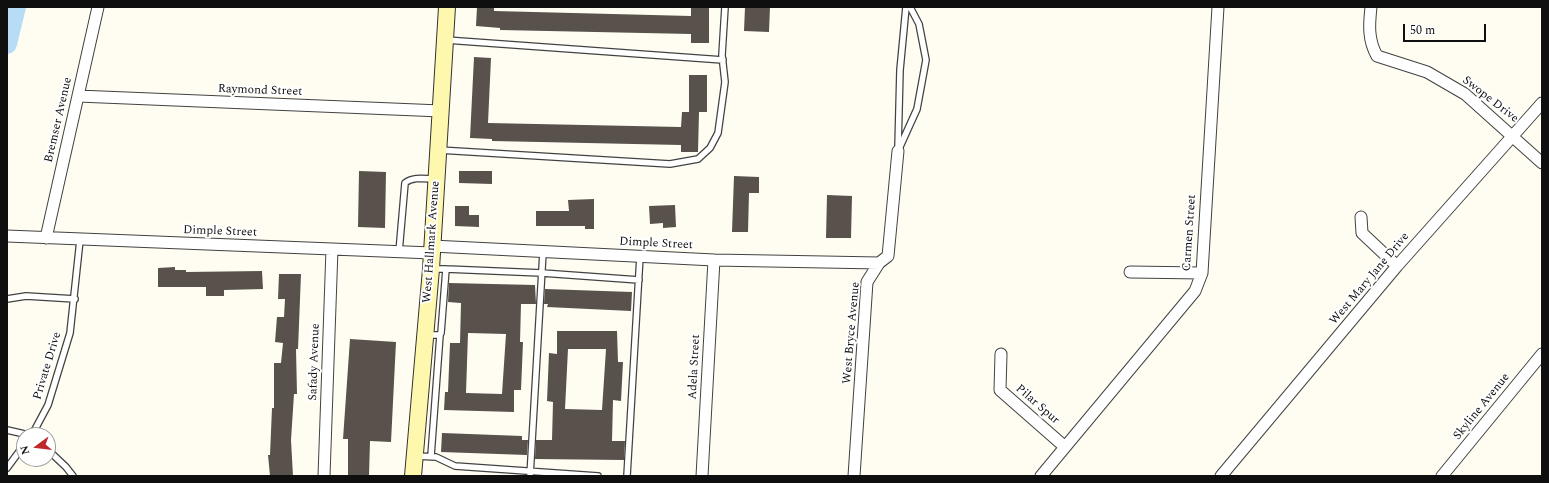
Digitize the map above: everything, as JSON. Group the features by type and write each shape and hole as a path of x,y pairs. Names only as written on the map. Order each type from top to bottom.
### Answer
{"street":[{"name":"Bremser Avenue","path":"46,238 98,7"},
{"name":"West Hallmark Avenue","path":"414,476 423,456 432,335 436,180 447,7"},
{"name":"Carmen Street","path":"1041,476 1196,291 1202,273 1218,7"},
{"name":"Swope Drive","path":"1371,7 1369,30 1373,48 1377,56 1427,72 1465,94 1514,136 1542,163"},
{"name":"Raymond Street","path":"78,96 441,112"},
{"name":"West Mary Jane Drive","path":"1221,476 1397,266 1542,103"},
{"name":"West Bryce Avenue","path":"854,476 867,282 879,263 888,256 898,151"},
{"path":"1361,217 1362,233 1397,266"},
{"name":"Dimple Street","path":"7,236 399,252 435,259 543,252 714,260 879,263"},
{"name":"Safady Avenue","path":"324,476 332,249"},
{"name":"Adela Street","path":"702,476 714,260"},
{"path":"1130,272 1202,273"},
{"name":"Pilar Spur","path":"1001,354 1000,390 1065,447"},
{"name":"Skyline Avenue","path":"1442,476 1542,354"}],"lane":[{"path":"438,150 670,164 698,159 710,148 718,133 725,82 723,60 725,7"},
{"name":"West Bryce Avenue","path":"898,151 900,70 906,7"},
{"name":"West Bryce Avenue","path":"898,151 917,109 926,60 920,24 910,7"},
{"path":"445,40 723,60"},
{"path":"399,252 405,183 408,180 415,179 436,180"},
{"name":"Private Drive","path":"35,427 48,405 70,333 75,299 80,240"},
{"path":"530,474 543,252"},
{"path":"627,476 640,256"},
{"path":"435,259 542,273 639,280"},
{"path":"7,299 26,296 75,299"},
{"path":"7,468 16,456"},
{"path":"423,456 447,461 454,466 530,474 598,476"},
{"path":"56,458 73,476"}],"building":[{"path":"477,7 494,7 494,11 691,16 691,7 709,7 709,43 691,43 691,34 500,30 500,28 476,26"},
{"path":"745,7 770,7 769,32 744,31"},
{"path":"474,57 491,58 488,123 681,127 682,112 689,112 689,75 707,75 707,112 699,112 698,152 681,152 681,145 492,141 492,139 470,138"},
{"path":"359,171 386,172 385,228 358,227"},
{"path":"459,171 492,171 492,184 459,183"},
{"path":"734,176 759,177 759,193 749,193 748,232 732,232"},
{"path":"827,195 852,196 851,238 826,238"},
{"path":"594,199 594,229 585,229 585,226 536,226 536,211 569,211 568,200"},
{"path":"675,205 676,227 663,228 663,223 650,224 649,206"},
{"path":"455,206 469,206 469,215 479,215 479,227 455,226"},
{"path":"175,267 175,270 186,270 186,272 262,271 263,289 224,290 224,296 206,296 206,287 158,287 158,268"},
{"path":"279,274 301,274 298,349 296,349 297,394 294,394 291,440 293,476 270,476 268,455 270,455 272,408 274,408 274,363 281,363 283,343 275,342 277,317 284,317 285,299 278,299"},
{"path":"449,283 535,285 536,304 521,304 520,342 523,342 521,390 514,390 514,412 444,410 445,392 448,392 450,343 460,343 461,303 448,302","holes":["468,333 506,334 502,394 466,393"]},
{"path":"545,289 632,292 631,311 547,307 548,304 544,304"},
{"path":"557,331 617,331 618,362 623,362 621,401 613,400 612,441 625,441 624,460 535,459 536,440 552,440 553,402 547,401 549,353 557,354","holes":["568,349 606,349 602,410 565,409"]},
{"path":"350,339 396,342 391,442 370,441 369,476 348,476 348,439 343,439"},
{"path":"442,433 522,436 522,440 528,440 527,455 441,452"}],"waterway":[{"path":"7,44 16,7"}]}
